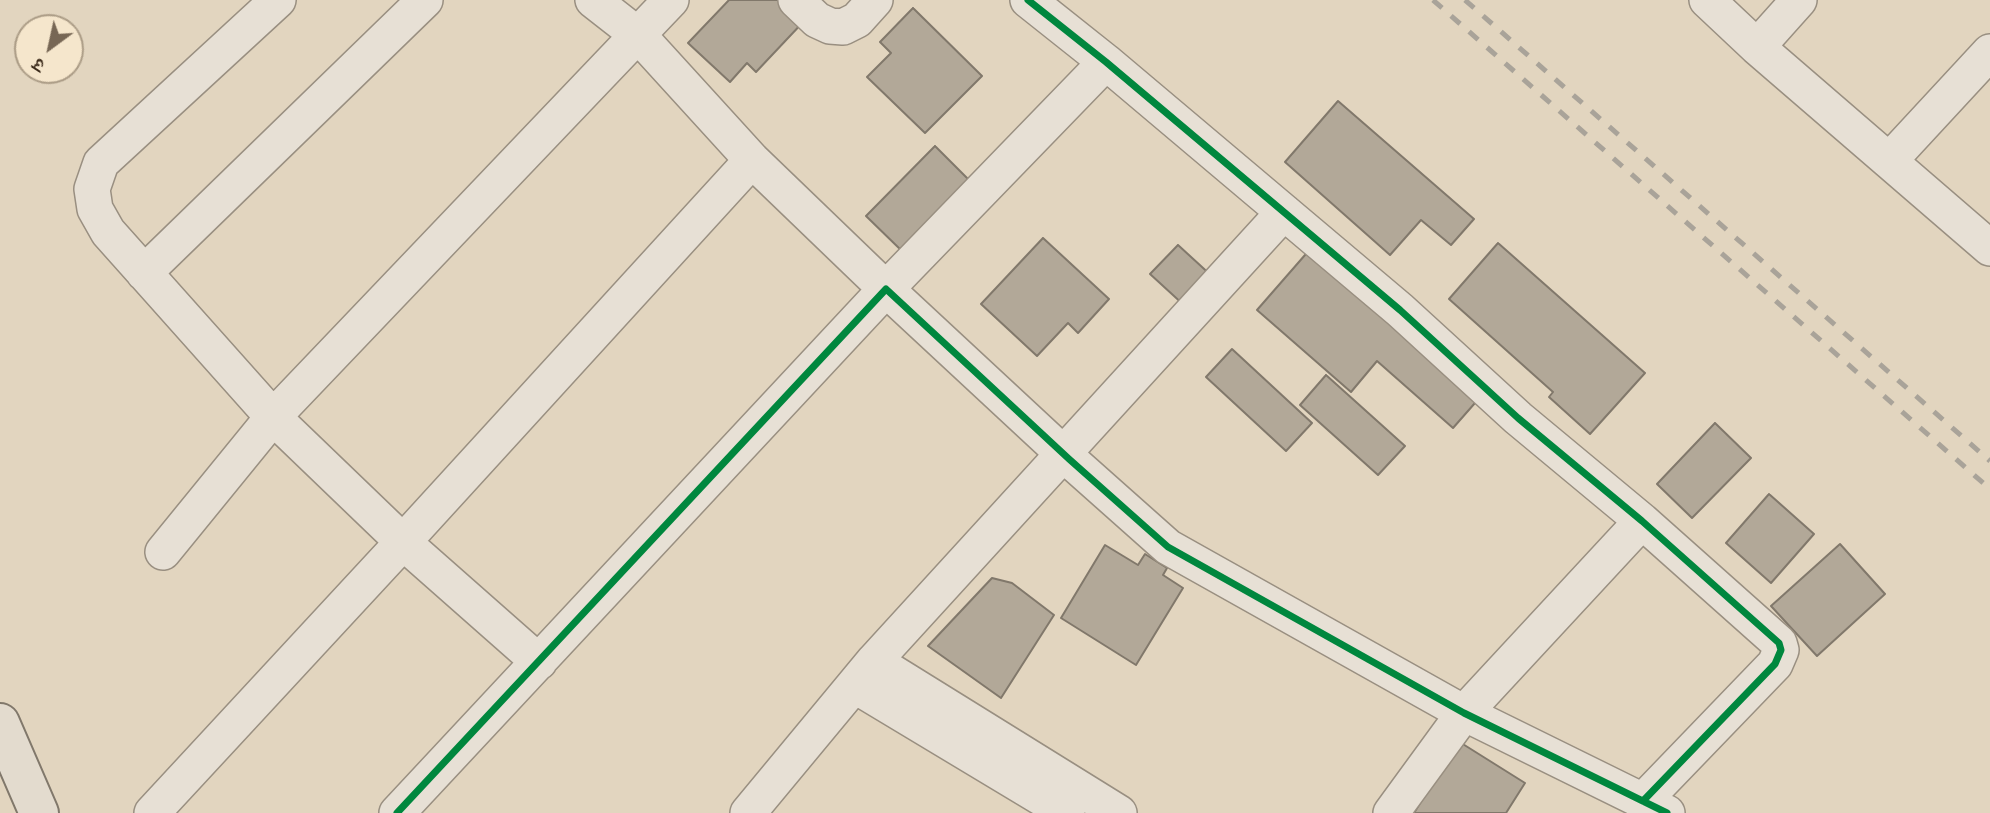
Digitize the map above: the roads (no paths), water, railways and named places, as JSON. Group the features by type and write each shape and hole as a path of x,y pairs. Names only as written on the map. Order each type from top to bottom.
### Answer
{"highway":[{"path":"0,723 39,813"}],"street":[{"path":"278,0 101,163 92,189 95,209 108,232 273,416 403,542 538,662"},
{"path":"144,273 425,0"},
{"path":"593,0 639,36 752,160 886,289 1168,547 1464,713 1655,807 1775,663 1781,650 1779,643 1642,521 1518,418 1400,310 1106,62 1028,0"},
{"path":"163,552 273,416 671,0"},
{"path":"796,0 817,20 830,26 843,27 857,20 875,0"},
{"path":"1707,0 1757,47 1990,248"},
{"path":"1757,47 1799,0"},
{"path":"1890,160 1990,52"},
{"path":"408,809 538,662 886,289 1106,62"},
{"path":"152,813 752,160"},
{"path":"748,813 864,673 1284,212"},
{"path":"1391,813 1464,713 1642,521"},
{"path":"864,673 1067,813"},
{"path":"864,673 1119,813"}],"railway":[{"path":"1433,0 1990,489"},
{"path":"1465,0 1990,461"}]}
